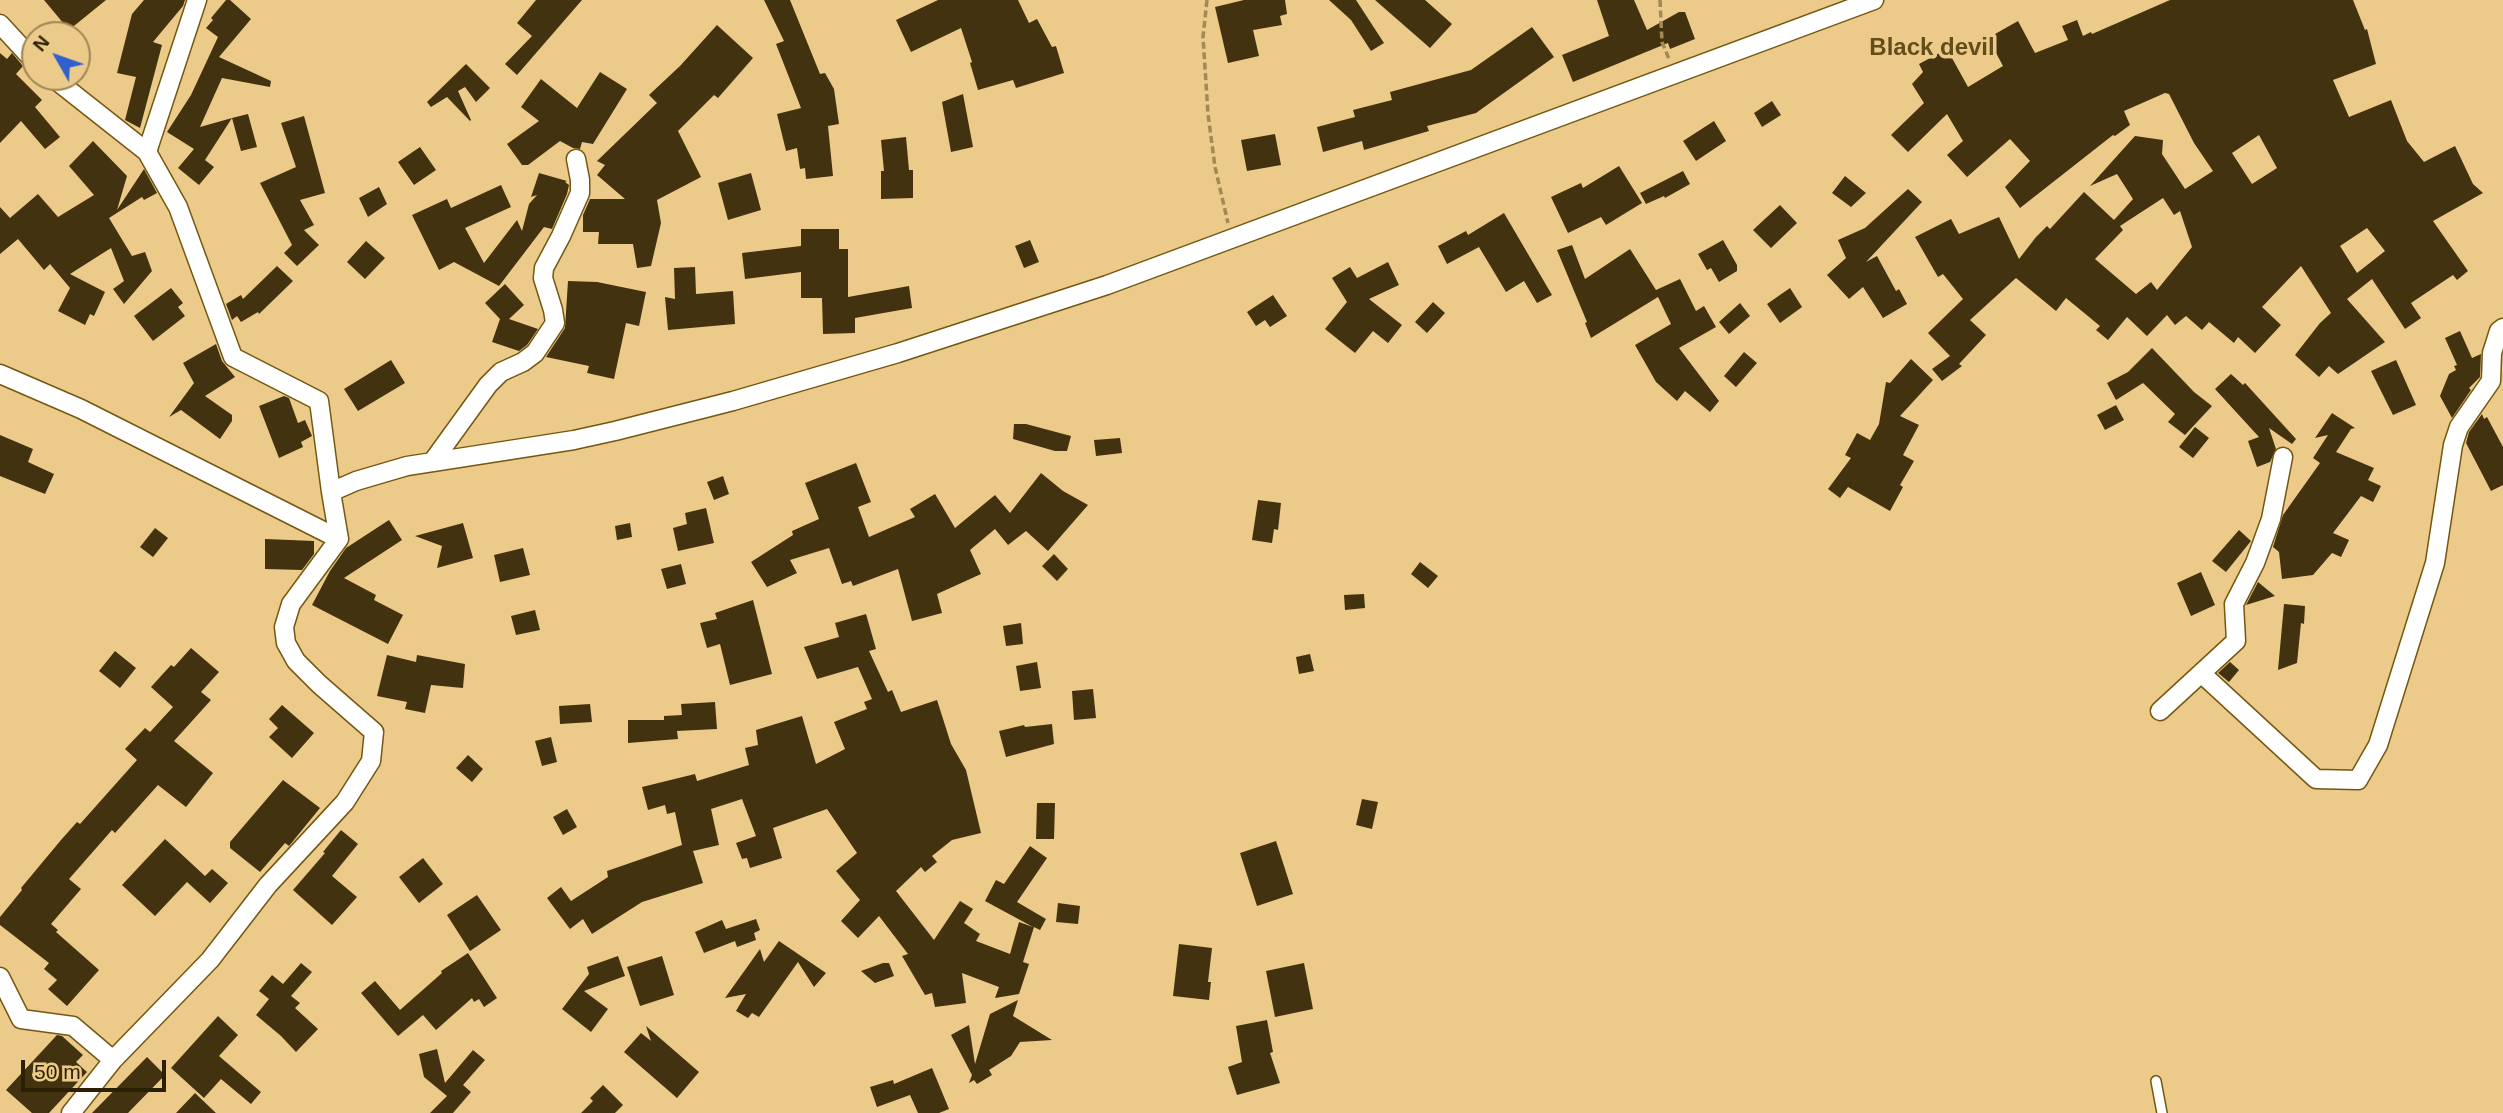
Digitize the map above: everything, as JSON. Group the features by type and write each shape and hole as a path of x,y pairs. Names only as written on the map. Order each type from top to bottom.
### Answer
{"street":[{"path":"147,152 197,0"},
{"path":"331,492 394,470 433,461 574,440 733,401 1037,309 1874,0"},
{"path":"0,24 21,47"},
{"path":"70,91 147,152 178,207 233,357 319,401 339,539 291,604 284,626 286,643 296,661 318,684 374,732 371,761 345,802 268,885 210,960 113,1060 71,1113"},
{"path":"433,461 488,385 501,372 535,353 555,323 543,278 544,268 580,193 576,159"},
{"path":"2201,673 2316,779 2358,780 2378,745 2435,563 2453,445 2459,427 2491,381 2492,353 2499,331 2503,328"},
{"path":"0,374 94,416 339,539"},
{"path":"2161,711 2236,641 2234,604 2255,563 2272,519 2283,457"},
{"path":"0,977 21,1019 73,1026 113,1060"}],"lane":[{"path":"2156,1081 2162,1113"}],"path":[{"path":"1207,0 1203,37 1208,114 1215,167 1232,239"},
{"path":"1660,0 1662,42 1676,73"}],"building":[{"path":"44,0 106,0 80,21 62,21"},
{"path":"144,0 185,0 153,42 162,45 140,128 125,120 136,77 117,73 132,14"},
{"path":"226,0 230,0 251,19 219,57 271,81 270,87 222,78 200,127 232,118 205,160 214,167 199,185 178,168 194,149 167,132 191,95 218,37 206,28"},
{"path":"536,0 582,0 517,75 505,64 532,36 517,23"},
{"path":"764,0 790,0 820,74 825,73 834,89 839,124 828,126 833,176 806,179 805,168 800,169 797,148 786,151 777,114 801,108 776,44 784,41"},
{"path":"938,0 1018,0 1029,23 1037,19 1052,47 1056,46 1064,73 1016,88 1013,80 978,90 961,28 911,52 896,20"},
{"path":"1244,0 1285,0 1287,14 1280,16 1282,25 1253,30 1259,56 1228,63 1215,7"},
{"path":"1329,0 1356,0 1384,43 1371,51 1351,20"},
{"path":"1375,0 1425,0 1452,24 1430,48"},
{"path":"1597,0 1634,0 1647,30 1679,12 1685,12 1695,39 1670,49 1668,43 1573,82 1562,55 1609,36"},
{"path":"2170,0 2353,0 2365,30 2367,29 2376,64 2333,80 2349,117 2391,100 2407,141 2424,162 2455,146 2473,184 2483,193 2433,221 2468,271 2457,280 2453,275 2411,303 2421,318 2405,329 2372,279 2347,299 2385,342 2338,374 2329,366 2319,377 2295,355 2331,313 2301,266 2262,307 2281,325 2255,353 2238,337 2234,343 2209,322 2202,330 2186,316 2175,325 2167,315 2147,336 2127,317 2108,340 2096,330 2100,326 2066,298 2056,311 2016,278 1970,320 1986,335 1959,364 1962,366 1942,381 1932,369 1950,356 1928,333 1963,299 1943,274 1938,277 1915,237 1951,219 1959,234 1999,217 2019,259 2036,237 2047,226 2050,229 2084,192 2114,220 2133,199 2117,174 2090,186 2135,136 2163,140 2162,154 2185,189 2213,171 2194,143 2169,94 2165,93 2124,111 2130,125 2113,135 2020,208 2005,187 2030,161 2010,139 1967,177 1947,155 1963,141 1947,114 1908,152 1891,135 1924,103 1912,84 1923,72 1919,64 1947,49 1968,87 2003,66 1988,38 2018,21 2035,53 2068,40 2062,26 2077,20 2083,36 2091,32 2092,34","holes":["2259,135 2277,168 2252,184 2232,153","2163,198 2174,215 2180,211 2192,247 2157,290 2151,282 2136,294 2095,259 2123,230 2120,226","2367,228 2385,251 2357,273 2340,246"]},
{"path":"717,25 753,58 718,98 714,95 678,131 701,177 657,200 661,223 651,266 637,268 633,244 598,244 599,232 583,232 583,215 590,199 625,199 597,175 605,165 597,161 657,103 649,95"},
{"path":"1532,27 1554,57 1476,113 1427,126 1429,131 1364,150 1362,141 1323,152 1317,127 1355,117 1353,110 1392,100 1390,92 1471,70"},
{"path":"0,53 7,59 12,53 21,64 16,74 21,79 21,91 33,91 42,100 35,107 60,137 45,149 21,121 0,143"},
{"path":"466,64 490,88 476,102 465,87 458,91 470,121 447,97 431,107 427,102"},
{"path":"600,72 627,89 593,144 582,142 580,149 560,141 528,165 522,165 507,144 539,121 521,107 541,79 577,108"},
{"path":"963,94 973,147 951,152 942,102"},
{"path":"1772,101 1781,115 1762,127 1754,113"},
{"path":"248,114 257,147 241,151 232,118"},
{"path":"304,116 325,193 300,200 314,225 304,230 319,245 297,266 284,253 292,245 260,183 296,167 281,123"},
{"path":"1714,121 1726,141 1696,161 1683,141"},
{"path":"1275,134 1281,165 1247,171 1241,140"},
{"path":"906,137 909,170 913,170 913,198 881,199 881,171 884,171 881,140"},
{"path":"93,141 127,176 117,210 144,169 157,193 144,200 142,197 109,218 132,256 145,252 152,271 124,304 113,289 124,281 111,248 70,274 105,292 94,316 90,314 85,325 58,311 70,288 50,264 44,270 18,239 0,254 0,207 10,218 38,194 58,217 94,195 69,166"},
{"path":"420,147 436,170 414,185 398,162"},
{"path":"1619,166 1642,203 1606,225 1601,217 1568,233 1551,197 1581,183 1583,188"},
{"path":"1683,171 1690,184 1665,198 1664,196 1646,204 1640,193"},
{"path":"539,173 567,181 567,194 552,229 544,227 499,286 454,262 439,270 412,215 447,199 451,208 501,185 511,207 465,228 484,263 517,220 522,231 529,204 537,195 531,197"},
{"path":"751,173 761,210 728,220 718,183"},
{"path":"1845,176 1866,193 1851,207 1832,193"},
{"path":"379,187 387,204 368,217 359,198"},
{"path":"1908,189 1922,202 1866,262 1877,256 1896,291 1899,289 1907,304 1883,318 1863,287 1849,299 1827,275 1846,258 1838,240 1865,228"},
{"path":"1780,205 1797,223 1771,248 1753,230"},
{"path":"1504,213 1552,295 1537,303 1524,281 1506,292 1479,247 1447,264 1438,246 1466,231 1468,235"},
{"path":"801,229 839,229 839,249 848,249 848,297 909,286 912,308 855,318 855,333 823,334 822,298 801,298 801,272 745,279 742,253 801,246"},
{"path":"1030,240 1039,262 1024,268 1015,246"},
{"path":"1723,240 1737,265 1737,271 1719,282 1711,268 1707,270 1698,254"},
{"path":"366,241 385,258 365,279 347,262"},
{"path":"1572,245 1585,279 1630,249 1656,290 1680,279 1696,311 1704,306 1716,327 1679,348 1719,401 1710,412 1685,391 1677,401 1656,382 1635,345 1671,324 1658,297 1591,338 1557,250"},
{"path":"1388,262 1399,285 1369,299 1402,325 1388,343 1373,331 1355,353 1325,329 1347,302 1332,278 1350,267 1357,278"},
{"path":"277,266 293,281 259,314 258,312 241,322 237,316 232,320 226,304 241,295 243,299"},
{"path":"695,267 696,294 733,291 735,324 668,330 665,297 675,299 674,268"},
{"path":"568,281 597,282 646,292 639,326 626,323 614,379 587,373 589,366 546,357 565,328"},
{"path":"505,284 524,305 509,319 538,329 527,345 519,351 492,342 500,319 485,303"},
{"path":"171,288 183,303 178,307 185,316 153,341 134,316"},
{"path":"1790,288 1802,307 1780,323 1767,304"},
{"path":"1273,295 1287,316 1270,327 1265,320 1256,326 1247,312"},
{"path":"1433,302 1445,313 1427,333 1415,322"},
{"path":"1740,303 1750,316 1729,334 1719,322"},
{"path":"2460,331 2472,358 2481,354 2480,377 2469,388 2471,390 2452,418 2440,396 2449,374 2456,370 2454,366 2457,365 2445,338"},
{"path":"216,344 222,361 235,377 205,396 232,415 232,421 220,439 181,410 169,417 194,383 183,363"},
{"path":"2152,348 2194,392 2212,406 2185,435 2168,422 2175,414 2143,383 2116,400 2107,383 2128,372"},
{"path":"1744,352 1757,363 1736,387 1724,376"},
{"path":"1911,359 1933,380 1900,416 1919,425 1903,455 1914,461 1900,485 1903,487 1890,511 1848,487 1840,498 1828,489 1851,458 1845,455 1857,433 1870,440 1879,424 1886,382 1890,383"},
{"path":"391,360 405,383 358,411 344,389"},
{"path":"2396,360 2416,405 2393,415 2371,371"},
{"path":"2231,374 2243,385 2245,383 2296,439 2292,444 2269,428 2276,449 2270,462 2257,467 2248,441 2259,437 2215,389"},
{"path":"284,396 289,398 298,423 305,420 312,436 301,442 303,447 279,458 259,406"},
{"path":"2116,405 2124,420 2105,430 2097,415"},
{"path":"2332,413 2355,428 2351,429 2336,452 2374,468 2368,480 2381,486 2373,502 2361,496 2333,533 2349,540 2341,557 2332,553 2313,575 2282,579 2279,552 2273,547 2283,515 2320,463 2313,458 2328,435 2315,438"},
{"path":"2482,414 2484,419 2487,417 2503,447 2503,485 2491,491 2466,443 2469,432"},
{"path":"1014,424 1026,424 1071,436 1067,451 1055,451 1013,439"},
{"path":"2195,427 2209,438 2193,458 2179,447"},
{"path":"0,435 33,449 28,462 54,474 45,494 0,476"},
{"path":"1120,438 1122,453 1096,456 1094,440"},
{"path":"856,463 871,502 858,507 869,537 915,517 910,509 935,494 955,528 995,495 1010,513 1041,473 1063,491 1088,505 1048,551 1026,531 1008,545 995,529 970,550 981,574 937,594 942,613 912,621 898,569 853,586 851,581 842,584 829,548 790,560 797,573 767,587 751,562 793,535 792,531 819,519 805,483"},
{"path":"723,476 729,494 714,500 707,482"},
{"path":"1258,500 1281,503 1278,530 1274,529 1272,543 1252,540"},
{"path":"706,508 714,543 678,551 673,528 687,524 685,513"},
{"path":"389,520 402,540 344,578 376,595 374,600 403,615 388,644 312,605 346,548"},
{"path":"463,523 473,558 437,568 442,546 415,536"},
{"path":"630,523 632,537 617,540 615,526"},
{"path":"155,528 168,538 153,557 140,547"},
{"path":"2239,530 2251,541 2226,572 2212,561"},
{"path":"265,539 314,541 314,554 302,570 265,569"},
{"path":"523,548 530,575 500,582 494,555"},
{"path":"1054,554 1068,569 1057,581 1042,566"},
{"path":"1420,562 1438,576 1428,588 1411,574"},
{"path":"681,564 686,584 667,589 661,569"},
{"path":"2201,572 2215,605 2191,616 2177,583"},
{"path":"2258,582 2275,596 2246,605"},
{"path":"1364,594 1365,608 1345,610 1344,595"},
{"path":"753,600 772,674 730,685 720,644 707,648 700,623 717,619 715,613"},
{"path":"2284,604 2305,606 2304,624 2301,623 2297,663 2278,670"},
{"path":"535,610 540,630 516,635 511,616"},
{"path":"866,614 876,649 869,651 888,692 892,690 901,712 937,700 951,744 966,770 981,833 952,840 932,856 937,862 925,872 921,867 896,891 934,940 960,901 973,909 964,923 980,934 976,941 1010,954 1019,922 1033,927 985,901 996,880 1004,884 1030,846 1047,858 1017,902 1046,919 1040,930 1034,927 1023,962 1029,964 1019,994 995,998 999,987 962,973 966,1003 935,1007 932,993 925,995 902,956 908,954 879,916 858,938 841,921 860,900 836,871 857,853 827,809 773,828 782,858 750,868 747,858 742,859 736,843 756,836 742,799 711,809 719,845 693,851 703,883 642,902 592,934 583,919 570,929 547,898 561,887 571,901 608,877 607,871 682,845 675,812 667,814 665,805 648,810 642,787 695,774 697,781 749,765 745,748 758,745 756,730 802,716 816,764 845,749 834,722 867,709 864,702 872,699 858,667 817,679 804,647 839,637 835,623"},
{"path":"1021,623 1023,644 1006,646 1003,626"},
{"path":"191,648 219,672 201,692 211,700 174,741 213,773 186,807 158,785 115,833 112,830 69,879 81,889 51,924 58,930 56,932 99,970 67,1006 48,989 57,980 44,969 49,963 0,925 0,917 61,840 77,822 80,824 137,760 125,749 145,728 150,732 173,707 151,687"},
{"path":"115,651 136,668 120,688 99,671"},
{"path":"1310,654 1314,671 1299,674 1296,657"},
{"path":"387,655 416,662 417,655 465,664 463,688 431,685 425,713 405,709 407,702 377,696"},
{"path":"1037,662 1041,688 1020,691 1016,666"},
{"path":"2230,662 2239,670 2229,682 2218,673"},
{"path":"1093,689 1096,718 1074,720 1072,691"},
{"path":"715,702 717,729 677,731 678,739 628,743 628,720 664,720 664,716 682,715 681,704"},
{"path":"590,704 592,722 560,724 559,706"},
{"path":"282,705 314,733 292,758 269,737 278,728 269,719"},
{"path":"1052,724 1054,744 1006,757 999,731 1024,725"},
{"path":"551,737 557,762 542,766 535,741"},
{"path":"468,755 483,769 472,782 456,768"},
{"path":"283,780 320,808 289,846 285,843 260,872 230,848 230,842"},
{"path":"1362,799 1378,802 1372,829 1356,825"},
{"path":"1037,803 1055,803 1054,839 1036,839"},
{"path":"567,809 577,827 563,835 553,817"},
{"path":"341,830 358,844 332,876 357,897 332,925 293,890"},
{"path":"165,839 205,876 212,869 228,883 210,903 187,882 155,916 122,885"},
{"path":"1276,841 1293,894 1257,906 1240,853"},
{"path":"423,858 443,884 419,903 399,877"},
{"path":"477,895 501,930 470,951 447,915"},
{"path":"1058,903 1080,906 1078,924 1056,922"},
{"path":"756,919 760,930 754,933 756,940 737,947 735,941 704,953 695,932 722,920 726,929"},
{"path":"779,941 826,973 814,987 798,962 759,1017 752,1013 748,1018 736,1011 746,994 725,998 760,949 764,962"},
{"path":"1179,944 1212,948 1209,1000 1173,996"},
{"path":"468,953 497,998 484,1007 479,999 474,1002 472,998 436,1030 423,1015 398,1036 361,993 375,981 400,1010 442,973 441,971"},
{"path":"618,956 625,976 584,991 608,1009 591,1032 562,1009 589,974 587,967"},
{"path":"662,956 674,995 640,1006 627,967"},
{"path":"301,963 312,972 291,996 300,1003 295,1008 318,1029 296,1052 256,1015 269,999 259,991 272,975 283,984"},
{"path":"889,963 894,976 875,983 861,971"},
{"path":"1304,963 1313,1009 1275,1017 1266,971"},
{"path":"1018,1000 1013,1016 1052,1040 1020,1042 1011,1056 989,1070 992,1075 977,1084 974,1080 969,1083 972,1075 951,1035 969,1025 975,1064 990,1014"},
{"path":"218,1016 238,1035 219,1056 261,1092 251,1104 221,1079 204,1098 171,1068"},
{"path":"1267,1020 1273,1052 1270,1053 1280,1083 1237,1095 1228,1067 1242,1062 1236,1026"},
{"path":"646,1026 699,1072 677,1098 624,1052 641,1033 651,1041"},
{"path":"57,1035 62,1036 83,1055 76,1062 87,1072 49,1113 32,1113 6,1090"},
{"path":"437,1049 445,1083 473,1050 485,1060 463,1085 471,1092 453,1113 430,1113 447,1096 424,1077 419,1054"},
{"path":"147,1057 165,1075 128,1113 92,1113"},
{"path":"932,1068 949,1109 939,1113 918,1113 910,1095 877,1107 870,1087 893,1080 894,1084"},
{"path":"603,1085 623,1105 615,1113 581,1113 593,1101 590,1098"},
{"path":"195,1093 216,1113 176,1113"}],"district":[{"name":"Black devil","path":"1932,48"}]}
